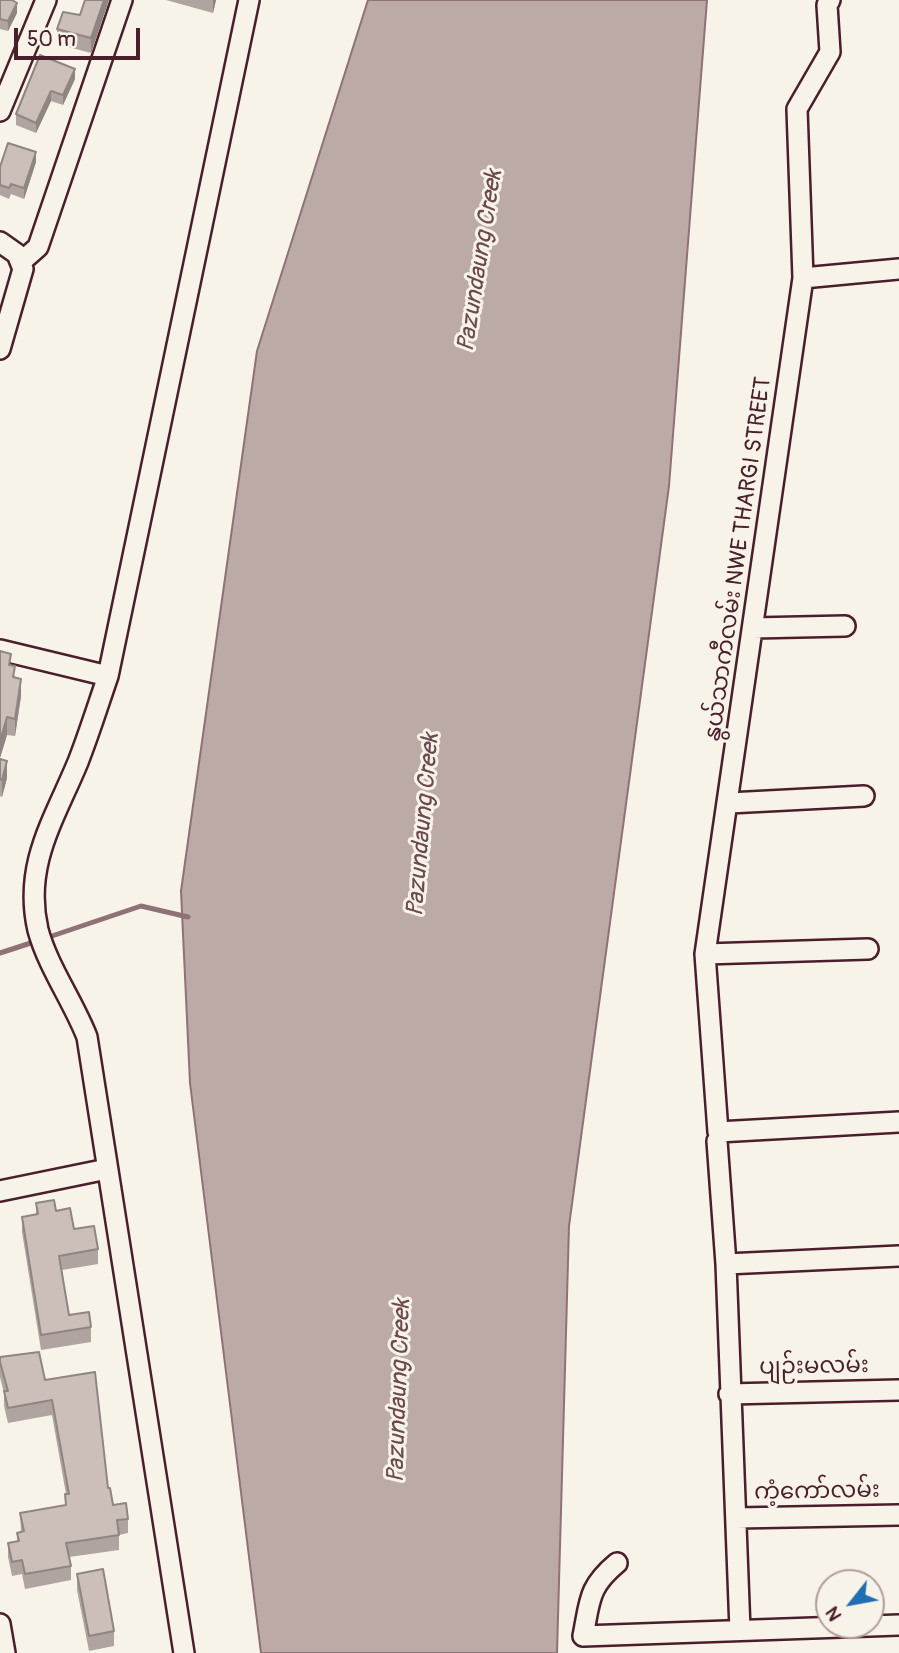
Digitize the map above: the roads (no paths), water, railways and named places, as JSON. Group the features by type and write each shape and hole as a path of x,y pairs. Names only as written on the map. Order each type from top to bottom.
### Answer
{"street":[{"path":"0,111 46,0"},
{"path":"21,262 38,247 122,0"},
{"path":"184,1653 87,1037 45,950 39,931 33,879 40,850 79,760 108,676 249,0"},
{"name":"နွယ်သာကီလမ်း NWE THARGI STREET","path":"740,1630 726,1264 705,954 803,278 797,110 830,52 827,5 830,0"},
{"path":"0,242 17,254 23,269 0,349"},
{"path":"803,278 899,269"},
{"path":"754,628 845,626"},
{"path":"0,650 108,676"},
{"path":"729,803 864,796"},
{"path":"705,954 868,948"},
{"path":"718,1137 899,1122"},
{"path":"0,1191 107,1169"},
{"path":"726,1264 899,1256"},
{"name":"ပျဉ်းမလမ်း","path":"729,1394 899,1390"},
{"name":"ကံ့ကော်လမ်း","path":"736,1518 899,1515"},
{"path":"617,1563 598,1578 590,1600 583,1636 899,1625"},
{"path":"0,1624 5,1653"}],"water":[{"name":"Pazundaung Creek","path":"368,0 707,0 669,486 569,1226 557,1653 261,1653 190,1083 181,891 257,351"}],"waterway":[{"path":"46,938 141,906 188,917"},
{"path":"0,953 37,941"}]}
